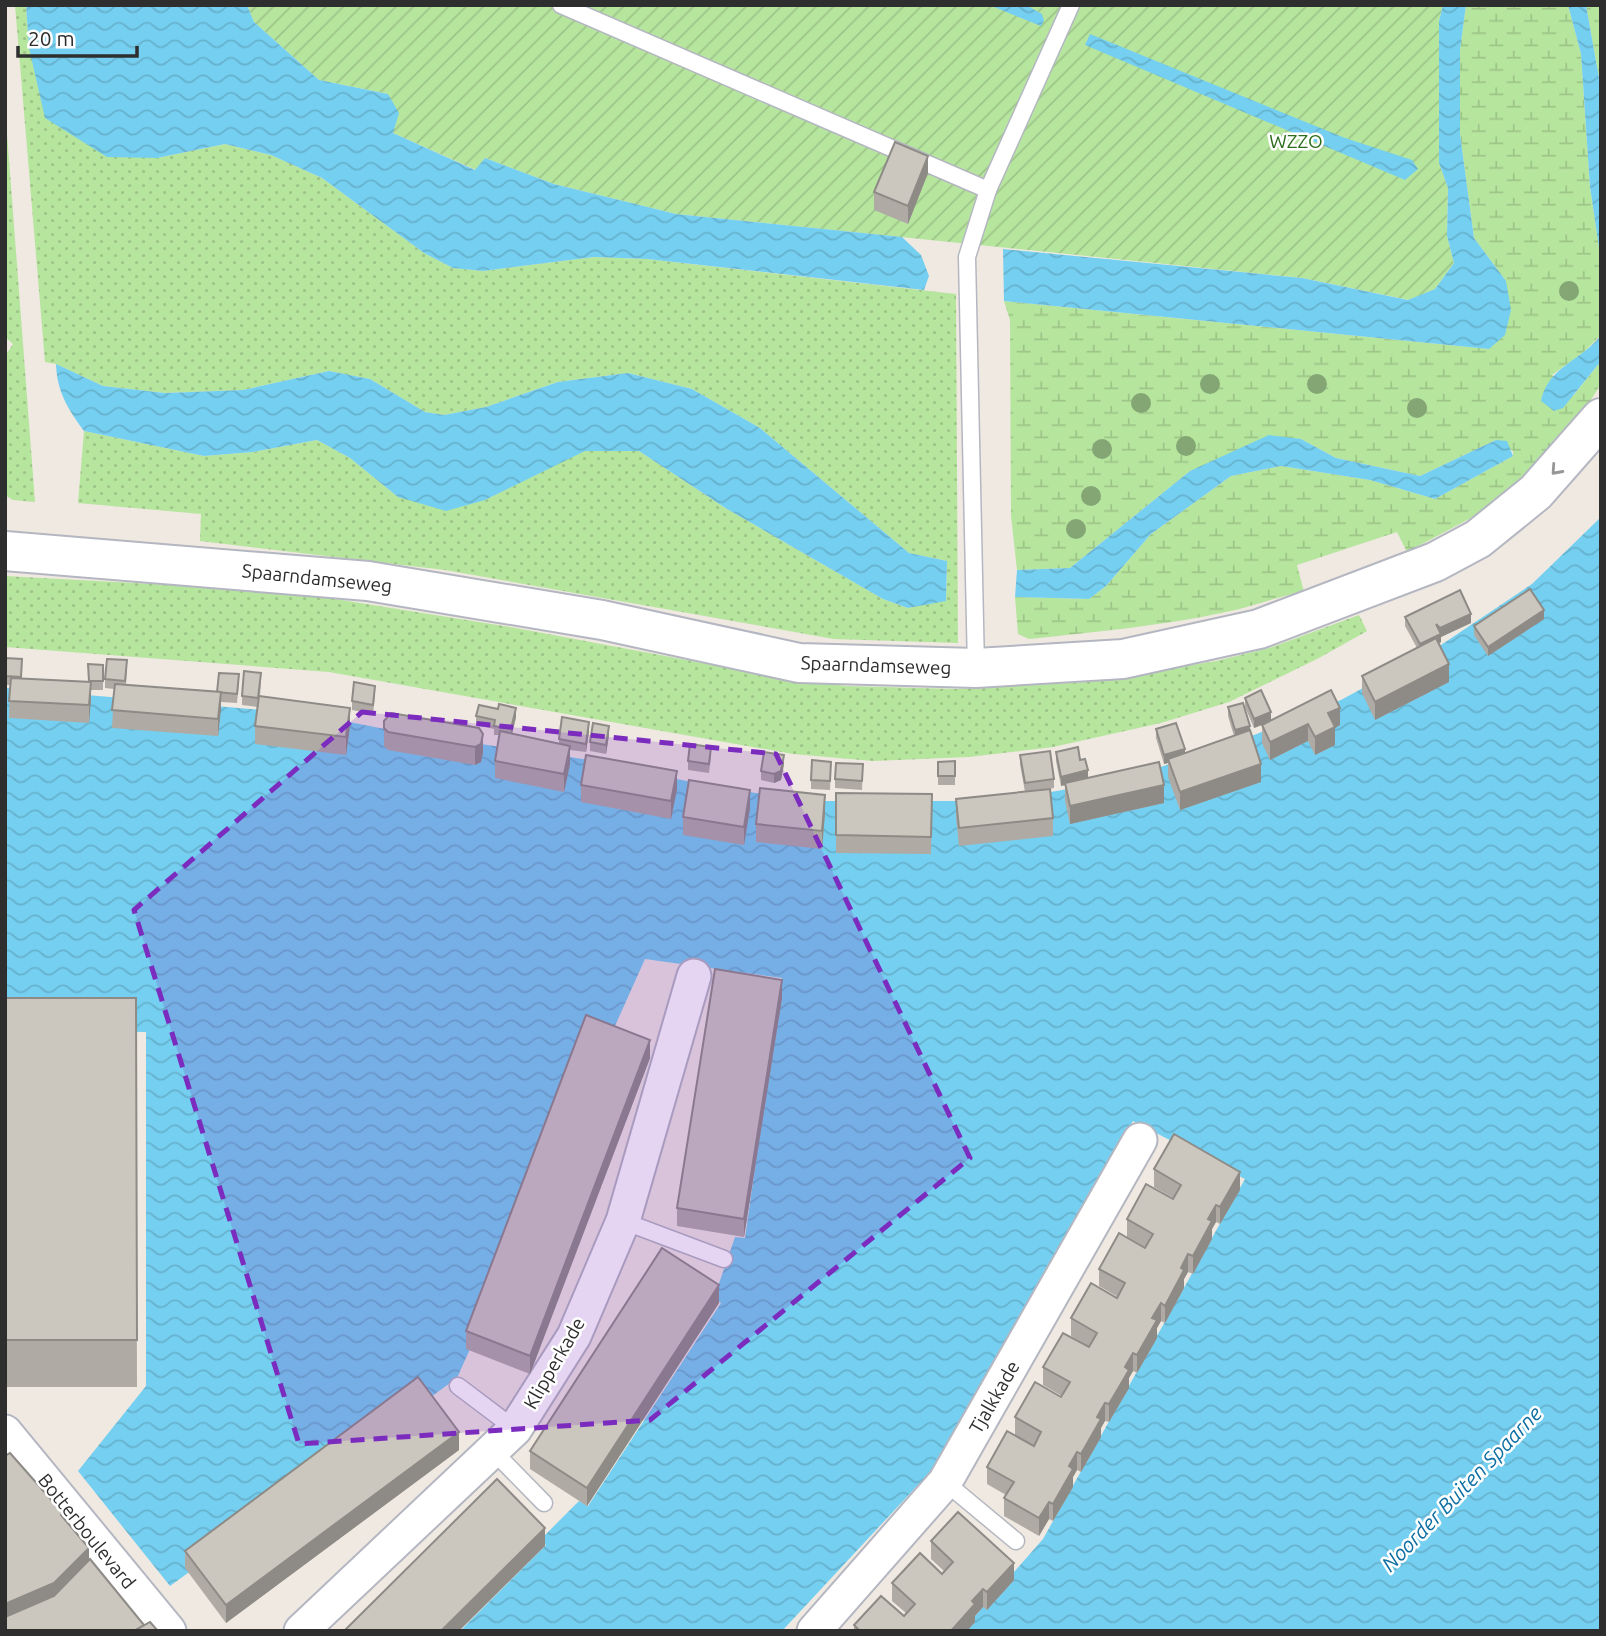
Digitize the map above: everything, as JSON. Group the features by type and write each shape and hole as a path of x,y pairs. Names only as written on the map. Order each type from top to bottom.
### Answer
{"street":[{"name":"Spaarndamseweg","path":"5,551 368,581 602,620 799,663 976,668 1124,659 1259,629 1435,562 1478,538 1536,492 1601,418"},
{"name":"Klipperkade","path":"300,1631 504,1440 574,1336 623,1221 694,976"},
{"name":"Tjalkkade","path":"814,1631 945,1482 1140,1140"},
{"name":"Botterboulevard","path":"5,1432 169,1631"}],"lane":[{"path":"561,5 988,190"},
{"path":"976,668 967,257 988,190 1071,5"},
{"path":"623,1221 724,1259"},
{"path":"457,1386 504,1440 544,1503"},
{"path":"945,1482 1016,1541"}],"highlighted area":[{"path":"362,712 776,754 970,1158 650,1420 299,1444 134,910"}],"green space":[{"path":"15,5 26,5 29,48 157,158 225,144 271,155 322,178 424,253 453,268 483,271 594,257 647,259 956,294 958,643 834,639 445,570 200,541 201,514 78,503 84,431 204,456 253,452 317,440 350,458 398,497 485,500 585,450 639,451 727,509 883,599 908,608 946,600 947,561 909,553 760,428 692,389 628,373 558,382 486,407 444,415 425,412 370,379 329,371 243,390 165,393 103,386 56,364 45,362"},
{"name":"WZZO","path":"247,5 1443,5 1439,21 1439,163 1448,188 1447,236 1454,263 1435,289 1409,300 1302,278 676,214 554,184 485,158 476,170 393,133 398,113 388,94 319,80 254,22"},
{"path":"1466,5 1568,5 1581,54 1590,187 1601,261 1601,335 1584,352 1552,375 1573,396 1601,361 1601,384 1575,425 1533,474 1473,517 1407,552 1397,532 1297,565 1304,592 1236,610 1153,625 1029,639 1018,634 1015,597 1089,599 1106,586 1151,534 1231,476 1281,466 1370,480 1435,499 1513,456 1513,451 1496,440 1420,476 1336,458 1301,439 1190,471 1070,568 1017,570 1011,516 1010,320 1004,301 1489,349 1506,281 1474,238 1460,134 1460,50"},
{"path":"1586,5 1601,5 1601,109 1599,78"},
{"path":"5,107 35,502 13,500 5,495 5,356 13,344 5,337"},
{"path":"5,576 209,587 329,598 516,628 794,680 847,686 956,689 1089,682 1216,661 1269,648 1359,615 1367,631 1229,702 1161,723 1053,747 969,757 873,761 793,754 329,672 5,647"}],"water":[{"path":"26,5 247,5 254,22 319,80 388,94 399,113 393,133 475,170 485,158 554,184 676,214 902,237 921,255 929,276 924,290 647,259 594,257 483,271 453,268 424,253 322,178 271,155 225,144 157,158 107,157 45,118 29,48"},
{"path":"989,5 1026,5 1042,14 1044,21 1041,26"},
{"path":"1443,5 1466,5 1460,50 1460,134 1474,238 1506,281 1511,310 1505,335 1489,349 1004,301 1003,249 1302,278 1408,300 1435,289 1454,263 1447,236 1448,188 1439,163 1439,21"},
{"path":"1568,5 1586,5 1599,78 1601,261 1590,187 1581,54"},
{"path":"1090,34 1345,138 1412,160 1418,169 1405,180 1085,45"},
{"path":"1601,335 1601,361 1563,408 1554,411 1541,401 1545,389 1558,372"},
{"path":"56,364 103,386 165,393 243,390 329,371 370,379 425,412 444,415 486,407 558,382 628,373 692,389 760,428 909,553 947,561 946,601 908,608 883,599 727,509 639,451 585,451 485,500 446,511 398,497 350,458 317,440 253,452 204,456 84,431 64,400"},
{"path":"1269,435 1301,439 1336,458 1420,476 1496,440 1507,441 1513,456 1435,499 1370,480 1281,466 1231,476 1151,534 1106,586 1089,599 1015,597 1017,570 1070,568 1190,471"},
{"name":"Noorder Buiten Spaarne","path":"1601,517 1601,1631 962,1631 1043,1539 1245,1179 1133,1121 931,1471 782,1631 460,1631 546,1545 541,1539 579,1501 588,1506 721,1303 714,1298 735,1237 745,1238 782,978 645,959 457,1378 170,1586 78,1471 146,1386 146,1032 5,1030 5,688 309,714 405,733 583,759 710,786 808,801 1001,801 1118,780 1222,748 1341,700 1441,645 1532,584"}],"building":[{"path":"895,142 928,156 908,206 874,192"},
{"path":"1530,589 1544,610 1488,647 1474,626"},
{"path":"1460,590 1471,614 1440,628 1436,624 1441,634 1420,644 1405,617"},
{"path":"1436,638 1449,664 1375,702 1362,676"},
{"path":"5,658 22,659 21,677 5,676"},
{"path":"107,659 127,660 125,681 105,679"},
{"path":"88,664 103,665 103,681 89,681"},
{"path":"244,671 261,673 258,698 242,696"},
{"path":"219,673 239,674 237,694 217,692"},
{"path":"11,678 91,682 89,705 9,701"},
{"path":"354,682 375,686 373,705 352,701"},
{"path":"115,684 221,692 218,719 112,710"},
{"path":"1261,690 1271,712 1254,719 1245,698"},
{"path":"1331,690 1340,708 1328,713 1335,727 1315,737 1308,724 1270,742 1262,725"},
{"path":"259,696 350,708 346,737 255,726"},
{"path":"1243,703 1250,726 1235,730 1228,707"},
{"path":"499,704 516,708 511,729 494,726 495,720 476,716 479,705 498,709"},
{"path":"391,713 479,728 483,734 481,744 475,747 388,732 384,728 384,721"},
{"path":"562,717 589,722 586,744 559,739"},
{"path":"593,723 609,726 606,745 590,742"},
{"path":"1176,723 1185,749 1164,755 1156,729"},
{"path":"1250,730 1261,764 1180,792 1168,759"},
{"path":"500,731 570,746 564,774 495,761"},
{"path":"690,744 711,747 709,764 688,761"},
{"path":"1078,747 1080,760 1085,759 1088,770 1061,777 1056,752"},
{"path":"1050,751 1054,779 1025,783 1020,755"},
{"path":"764,752 784,755 781,771 774,774 761,771"},
{"path":"586,755 677,771 671,801 581,785"},
{"path":"812,760 831,762 830,781 811,780"},
{"path":"955,761 955,776 938,776 938,762"},
{"path":"1159,762 1164,785 1070,806 1065,783"},
{"path":"836,763 863,764 862,781 835,779"},
{"path":"689,780 750,790 744,827 683,817"},
{"path":"760,788 825,795 822,831 756,824"},
{"path":"1050,789 1053,818 959,828 956,799"},
{"path":"836,793 932,794 931,837 836,835"},
{"path":"715,969 782,980 744,1219 677,1208"},
{"path":"5,998 136,998 137,1340 5,1340"},
{"path":"586,1015 650,1040 530,1356 466,1331"},
{"path":"1174,1134 1240,1172 1220,1207 1216,1205 1208,1219 1212,1221 1193,1256 1188,1254 1181,1268 1184,1270 1165,1306 1161,1303 1152,1318 1157,1320 1137,1355 1133,1353 1125,1367 1129,1370 1109,1404 1105,1403 1097,1417 1101,1419 1081,1454 1077,1452 1069,1466 1073,1469 1053,1504 1049,1502 1039,1518 1004,1498 1014,1482 987,1467 1007,1431 1034,1446 1041,1432 1015,1417 1035,1382 1061,1397 1070,1382 1043,1367 1063,1333 1089,1347 1097,1333 1071,1318 1091,1283 1117,1298 1125,1283 1099,1269 1119,1233 1145,1248 1153,1234 1127,1219 1146,1184 1173,1199 1181,1185 1154,1169"},
{"path":"662,1248 719,1285 587,1488 530,1451"},
{"path":"418,1377 459,1432 226,1605 185,1551"},
{"path":"10,1453 63,1513 61,1515 89,1548 54,1583 5,1604 5,1456"},
{"path":"497,1479 545,1528 441,1631 344,1631"},
{"path":"958,1512 1014,1563 987,1592 983,1589 972,1601 975,1604 951,1631 860,1631 854,1625 881,1596 904,1616 915,1604 892,1583 920,1553 942,1574 953,1562 931,1541"},
{"path":"90,1559 144,1625 134,1631 5,1631 5,1617 54,1596"},
{"path":"150,1622 158,1631 134,1631"}]}
